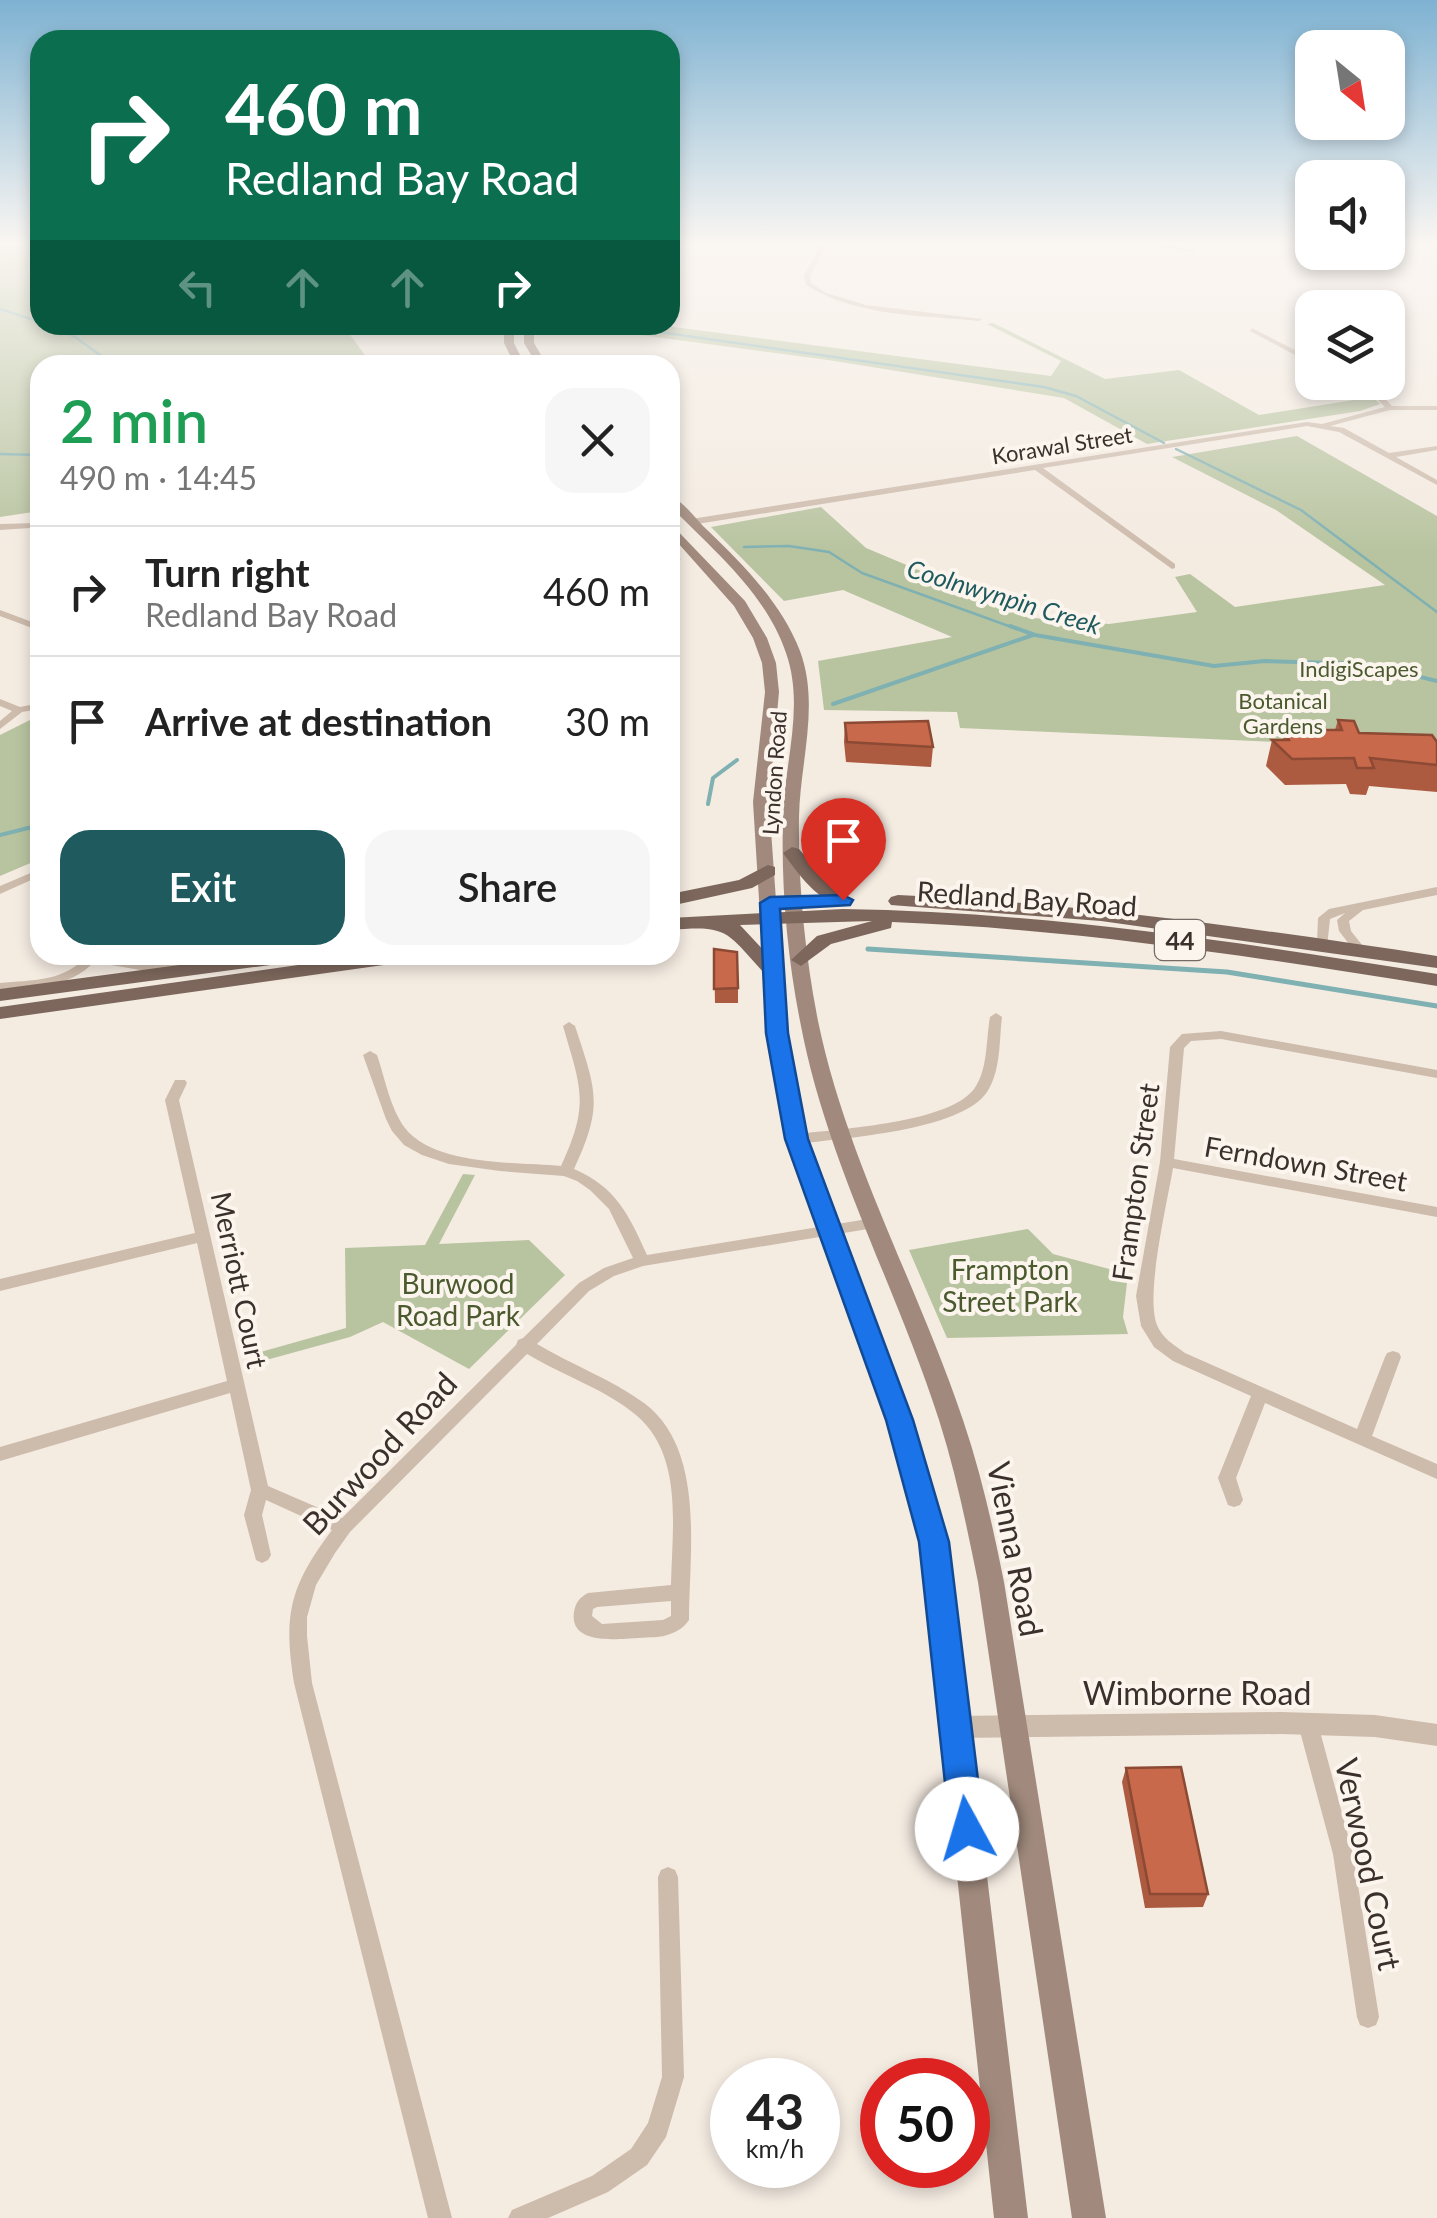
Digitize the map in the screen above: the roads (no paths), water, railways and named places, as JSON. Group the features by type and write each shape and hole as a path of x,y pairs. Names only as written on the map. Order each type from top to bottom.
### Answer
{"main road":[{"name":"Lyndon Road","path":"680,509 763,598 795,656 802,710 792,778 796,909"},
{"path":"680,524 692,522"},
{"name":"Lyndon Road","path":"680,537 740,604 760,638 768,663 772,692 761,802 770,910"},
{"path":"792,852 821,886 843,900"},
{"path":"680,898 746,884 768,872"},
{"name":"Redland Bay Road","path":"796,909 843,900 994,904 1097,912 1340,951 1437,980"},
{"name":"Redland Bay Road","path":"680,908 796,909 922,917 1437,962"},
{"name":"Vienna Road","path":"796,909 822,1088 951,1419 975,1502 1089,2218"},
{"path":"770,910 771,969 783,1074 796,1139 918,1477 934,1542 1011,2218"},
{"name":"Redland Bay Road","path":"680,923 770,910"},
{"path":"801,960 830,937 922,917"},
{"path":"713,920 736,930 771,969"},
{"path":"0,995 225,965"},
{"path":"0,1013 341,965"}],"street":[{"path":"1383,400 1390,408"},
{"name":"Korawal Street","path":"692,522 1302,424 1324,425 1390,408 1437,408"},
{"path":"1324,425 1437,483"},
{"path":"1388,456 1437,448"},
{"path":"1036,467 1172,566"},
{"path":"0,527 30,525"},
{"path":"0,612 30,624"},
{"path":"0,702 20,710"},
{"path":"0,726 20,710 30,708"},
{"path":"0,890 30,876"},
{"path":"1340,951 1324,918 1333,912 1437,891"},
{"path":"1340,951 1345,932 1343,920 1362,907"},
{"path":"0,987 72,976 88,965"},
{"path":"134,965 162,965"},
{"path":"796,1139 933,1117 966,1107 979,1095 985,1082 996,1017"},
{"path":"566,1170 586,1130 590,1110 569,1026"},
{"name":"Frampton Street","path":"1437,1074 1221,1036 1187,1037 1176,1047 1167,1162 1144,1296 1149,1326 1160,1342 1179,1357 1437,1472"},
{"path":"370,1055 398,1129 418,1148 450,1160 566,1170 602,1189 626,1222 642,1261"},
{"name":"Merriott Court","path":"180,1083 172,1100 260,1490 253,1515 262,1555"},
{"name":"Ferndown Street","path":"1167,1162 1437,1212"},
{"name":"Burwood Road","path":"440,2218 303,1683 294,1635 302,1594 344,1527 584,1287 609,1272 642,1261 874,1223"},
{"path":"0,1286 203,1236"},
{"path":"524,1344 642,1410 670,1446 678,1476 680,1592 680,1620 667,1628 602,1632 592,1630 582,1618 586,1604 594,1599 680,1592"},
{"path":"1362,1438 1393,1356"},
{"path":"0,1454 234,1385"},
{"path":"1234,1500 1227,1478 1260,1395"},
{"path":"260,1490 344,1527"},
{"name":"Wimborne Road","path":"956,1727 1308,1724 1375,1726 1437,1736"},
{"name":"Verwood Court","path":"1308,1724 1343,1854 1368,2017"},
{"path":"520,2218 600,2184 639,2157 658,2129 673,2077 668,1878"}],"waterway":[{"name":"Coolnwynpin Creek","path":"87,346 100,355"},
{"name":"Coolnwynpin Creek","path":"754,346 1044,387 1076,396 1164,443"},
{"name":"Coolnwynpin Creek","path":"1176,449 1301,510 1437,612"},
{"path":"0,454 30,455"},
{"name":"Coolnwynpin Creek","path":"744,547 789,546 829,552 862,573 1017,629"},
{"name":"Coolnwynpin Creek","path":"1010,626 1035,635 1214,666 1265,661 1368,664 1437,681"},
{"path":"833,704 1033,635"},
{"path":"708,804 713,778 737,760"},
{"name":"Coolnwynpin Creek","path":"0,835 30,828"},
{"path":"868,949 1227,972 1437,1006"}],"park label":[{"name":"IndigiScapes","path":"1359,668"},
{"name":"Botanical Gardens","path":"1283,712"},
{"name":"Frampton Street Park","path":"1010,1285"},
{"name":"Burwood Road Park","path":"458,1299"}]}
